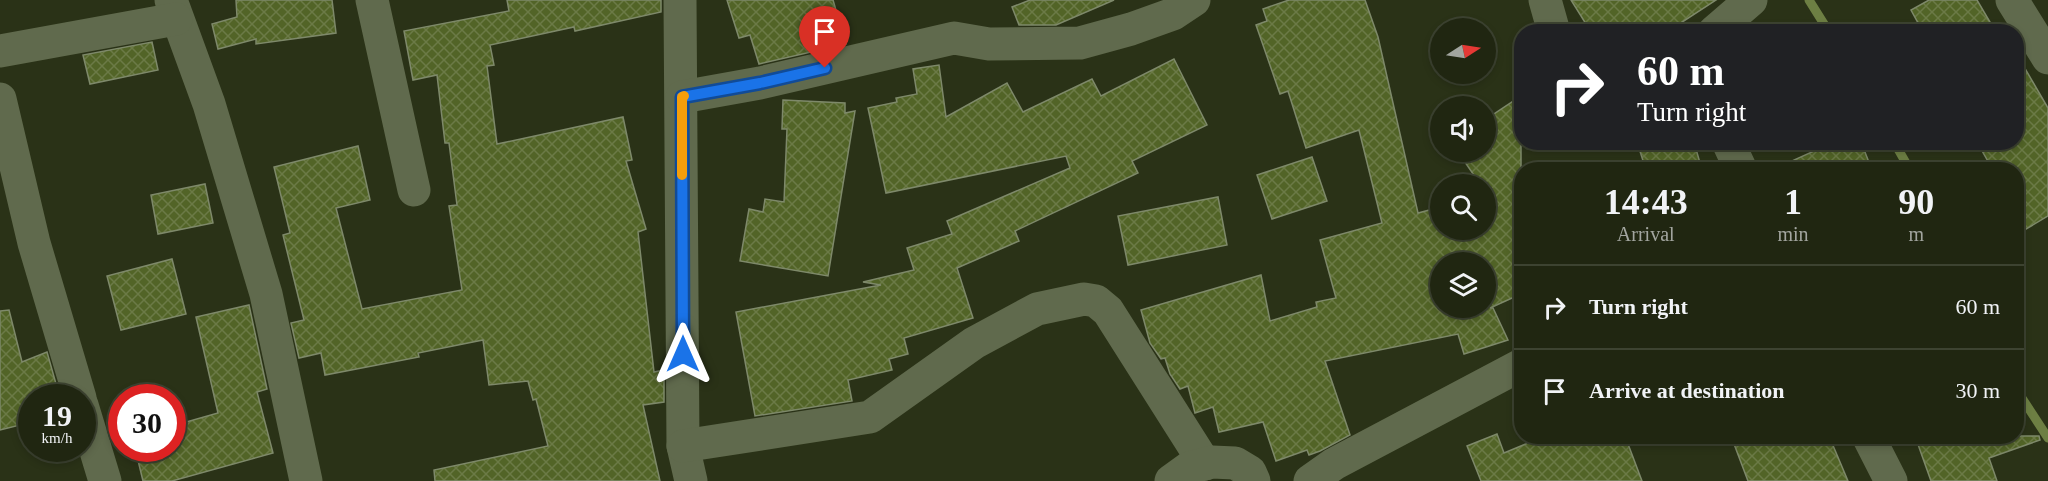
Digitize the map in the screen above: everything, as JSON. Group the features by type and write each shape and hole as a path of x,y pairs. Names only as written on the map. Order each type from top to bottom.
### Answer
{"street":[{"path":"372,0 414,190"},
{"path":"680,0 683,446 691,481"},
{"path":"682,97 760,83 954,38 989,44 1080,43 1131,29 1173,14 1194,0"},
{"path":"1545,0 1552,24"},
{"path":"1722,24 1751,0"},
{"path":"2012,0 2048,58"},
{"path":"0,51 174,9 209,104 266,294 306,481"},
{"path":"0,99 34,243 76,384"},
{"path":"683,446 870,417 974,344 1037,309 1084,299 1096,302 1108,311 1205,464"},
{"path":"1310,481 1334,464 1514,369"},
{"path":"1872,444 1891,481"},
{"path":"96,451 105,481"},
{"path":"1171,481 1189,468 1212,462 1235,463 1250,472 1254,481"}],"building":[{"path":"236,0 332,0 336,33 256,44 256,39 218,49 212,24 237,17"},
{"path":"507,0 661,0 661,12 575,31 574,27 490,45 494,65 487,66 497,144 623,117 632,160 626,161 646,229 638,232 654,372 664,370 664,402 643,405 660,481 435,481 434,470 548,446 536,399 533,400 528,381 489,385 483,340 418,353 419,357 325,375 321,353 299,358 291,323 304,320 283,235 290,233 274,167 358,146 370,200 336,208 362,309 462,290 449,206 457,205 449,143 445,143 437,75 413,80 404,31 509,11"},
{"path":"727,0 833,0 846,44 759,64 750,35 739,38"},
{"path":"1030,0 1114,0 1056,25 1019,25 1012,7"},
{"path":"1289,0 1365,0 1378,37 1418,213 1430,210 1430,240 1496,240 1496,174 1473,174 1465,162 1496,162 1496,113 1514,101 1514,150 1521,150 1521,162 1514,162 1514,297 1496,305 1496,252 1430,252 1430,318 1496,318 1496,314 1508,340 1464,354 1458,334 1325,361 1350,435 1309,455 1307,450 1276,461 1263,422 1219,432 1213,407 1195,413 1188,386 1180,389 1170,374 1165,358 1161,359 1150,343 1141,310 1261,275 1270,321 1317,307 1316,302 1336,298 1320,240 1382,223 1359,130 1306,148 1288,91 1280,94 1256,25 1267,21 1263,9"},
{"path":"1571,0 1716,0 1679,24 1586,24"},
{"path":"1929,0 1977,0 1990,22 1987,24 1919,24 1911,10"},
{"path":"152,42 158,70 90,84 83,55"},
{"path":"1174,59 1207,125 1132,161 1138,173 1015,231 1019,241 957,268 973,318 904,338 908,354 889,359 892,370 848,380 852,401 755,416 736,312 881,285 863,282 914,270 907,248 952,234 947,221 1070,168 1066,156 886,193 868,108 897,102 896,98 917,94 913,69 939,65 946,117 1007,83 1023,112 1092,79 1101,96"},
{"path":"2024,67 2048,108 2048,216 2024,230 2024,162 1988,162 1982,150 2024,150"},
{"path":"783,100 845,103 845,113 855,111 828,276 740,261 749,209 763,212 765,199 784,202 787,129 782,129"},
{"path":"1640,150 1696,150 1700,162 1643,162"},
{"path":"1816,150 1864,150 1869,162 1790,162"},
{"path":"1312,157 1327,201 1272,219 1257,175"},
{"path":"205,184 213,223 158,234 151,195"},
{"path":"1218,197 1227,245 1128,265 1118,216"},
{"path":"172,259 186,314 121,330 107,276"},
{"path":"249,305 267,389 257,392 273,453 172,481 143,481 138,462 186,462 186,422 218,413 196,317"},
{"path":"9,310 22,362 47,352 56,384 18,384 18,426 0,430 0,311"},
{"path":"1497,434 1504,453 1526,444 1628,444 1642,481 1481,481 1467,446"},
{"path":"2024,436 2039,436 2040,440 1989,458 1997,481 1931,481 1918,444 2024,444"},
{"path":"1734,444 1832,444 1848,481 1748,481"}],"waterway":[{"path":"1809,0 1824,24"},
{"path":"1899,150 1905,162"},
{"path":"2024,401 2048,438"}],"slow traffic":[{"path":"682,175 682,97 684,96"}],"route":[{"path":"683,354 682,97 825,68"}]}
